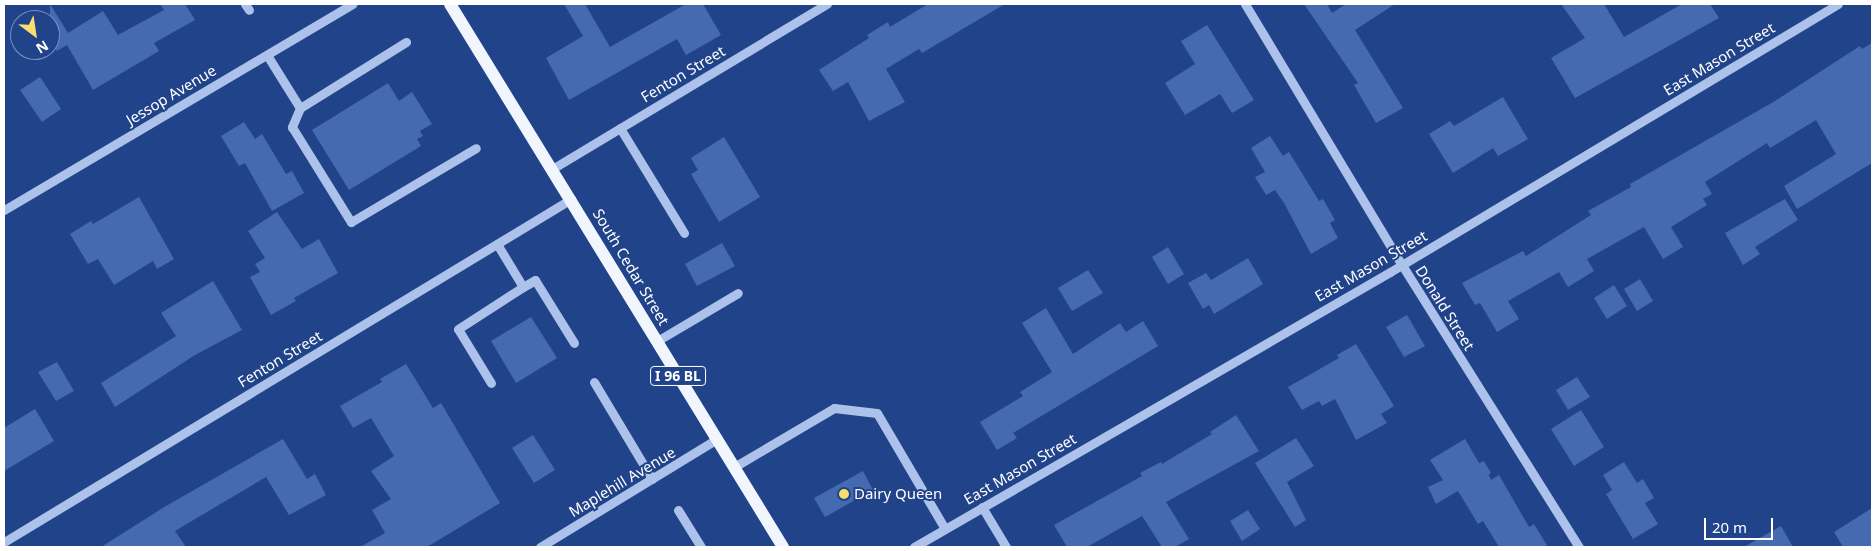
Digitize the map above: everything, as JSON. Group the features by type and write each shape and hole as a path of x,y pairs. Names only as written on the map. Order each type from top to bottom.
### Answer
{"main road":[{"name":"South Cedar Street","path":"450,4 783,547"}],"street":[{"name":"Jessop Avenue","path":"4,210 353,4"},
{"name":"Fenton Street","path":"552,169 827,4"},
{"name":"Donald Street","path":"1246,4 1402,265 1580,547"},
{"name":"East Mason Street","path":"914,547 1402,265 1838,4"},
{"path":"406,42 300,108 292,127 351,222 476,148"},
{"path":"267,55 300,108"},
{"path":"620,128 684,233"},
{"name":"Fenton Street","path":"4,542 570,199"},
{"path":"497,244 523,287"},
{"path":"491,383 458,329 535,280 574,343"},
{"path":"657,341 738,293"},
{"path":"594,382 652,479"},
{"path":"734,467 834,408 877,413 945,529"},
{"name":"Maplehill Avenue","path":"540,547 717,440"},
{"path":"982,507 1006,547"},
{"path":"678,510 701,547"},
{"path":"555,538 560,547"}],"building":[{"path":"160,4 185,4 195,20 154,43 159,51 93,90 67,45 60,49 60,20 68,33 103,11 118,35 164,10"},
{"path":"564,4 585,4 610,47 686,4 703,4 721,35 686,55 677,39 569,100 546,58 583,36"},
{"path":"928,4 1005,4 922,53 919,49 886,69 905,102 869,121 848,82 833,91 819,70 869,38 867,35 888,22 890,27"},
{"path":"1304,4 1327,4 1332,13 1346,4 1395,4 1355,30 1403,108 1376,123 1354,85 1358,83"},
{"path":"1561,4 1604,4 1624,37 1682,4 1710,4 1719,18 1575,98 1551,58 1585,38"},
{"path":"1207,25 1254,100 1232,113 1220,94 1185,115 1165,83 1195,64 1181,41"},
{"path":"1872,43 1872,163 1797,209 1784,186 1836,154 1816,120 1770,148 1767,143 1705,182 1712,194 1703,199 1707,205 1671,227 1683,247 1663,259 1644,227 1587,259 1594,271 1568,287 1559,272 1508,301 1519,319 1497,332 1480,303 1475,305 1462,283 1523,251 1526,256 1591,215 1588,211 1631,187 1630,184 1775,101 1860,46 1862,49"},
{"path":"40,77 61,109 42,122 20,90"},
{"path":"388,83 399,101 412,92 432,124 420,131 423,136 417,139 421,146 349,190 312,130"},
{"path":"1503,97 1528,139 1498,156 1493,148 1453,173 1429,134 1450,121 1454,126"},
{"path":"244,122 255,139 262,134 286,174 292,171 304,193 272,211 245,163 239,166 221,136"},
{"path":"1270,136 1283,156 1289,152 1319,201 1323,199 1335,220 1330,223 1338,238 1311,254 1275,190 1266,195 1255,177 1265,172 1251,148"},
{"path":"724,137 760,197 719,222 691,174 698,170 691,158"},
{"path":"139,197 174,259 157,269 153,261 114,285 98,259 88,264 70,234 91,221 93,224"},
{"path":"1785,199 1798,220 1755,247 1760,254 1743,265 1725,233"},
{"path":"277,212 302,249 319,239 338,273 294,298 296,301 271,315 250,277 260,272 255,264 265,258 248,231"},
{"path":"722,243 735,266 697,286 685,264"},
{"path":"1168,247 1184,274 1168,284 1152,257"},
{"path":"1248,258 1263,284 1214,314 1209,305 1203,309 1188,283 1206,273 1211,280"},
{"path":"1088,270 1103,293 1072,311 1058,288"},
{"path":"1640,279 1653,301 1637,311 1624,289"},
{"path":"213,281 242,330 195,355 115,407 101,383 176,336 161,313"},
{"path":"1614,285 1627,306 1607,319 1594,298"},
{"path":"1046,308 1073,354 1120,323 1126,332 1143,321 1158,346 1013,433 1017,438 997,450 980,422 1023,396 1020,392 1052,372 1022,323"},
{"path":"1407,315 1425,346 1404,357 1386,327"},
{"path":"531,317 557,358 516,383 491,341"},
{"path":"1356,344 1394,406 1381,414 1387,423 1356,440 1335,399 1322,406 1319,401 1302,410 1288,387 1339,358 1337,355"},
{"path":"57,362 74,391 56,401 38,372"},
{"path":"406,364 433,408 441,403 500,503 427,547 360,547 385,533 372,510 391,499 371,471 394,456 371,418 353,428 340,406 382,382 380,379"},
{"path":"1577,377 1590,397 1568,410 1556,390"},
{"path":"35,409 54,441 4,471 4,428"},
{"path":"1581,410 1604,447 1574,466 1551,429"},
{"path":"1236,415 1259,451 1166,502 1189,539 1175,547 1162,547 1142,516 1087,547 1067,547 1054,525 1142,476 1140,473 1161,462 1162,464 1212,434 1210,432"},
{"path":"533,435 555,470 534,483 512,448"},
{"path":"1296,438 1314,466 1287,482 1306,520 1295,527 1255,463"},
{"path":"283,439 307,479 315,474 326,495 289,515 266,477 175,531 186,547 101,547 166,506"},
{"path":"1465,439 1479,463 1484,461 1491,473 1487,476 1489,475 1491,480 1499,475 1529,527 1534,524 1548,547 1499,547 1483,521 1478,524 1458,491 1436,504 1428,487 1443,480 1430,460"},
{"path":"1624,462 1637,483 1643,479 1654,498 1645,503 1658,524 1633,539 1606,494 1612,490 1603,475"},
{"name":"Dairy Queen","path":"863,471 873,490 825,517 814,498"},
{"path":"1872,508 1872,547 1843,547 1834,532"},
{"path":"1248,510 1260,529 1242,541 1230,521"},
{"path":"1781,526 1793,547 1744,547"}],"place":[{"name":"Dairy Queen","path":"844,494"}]}
